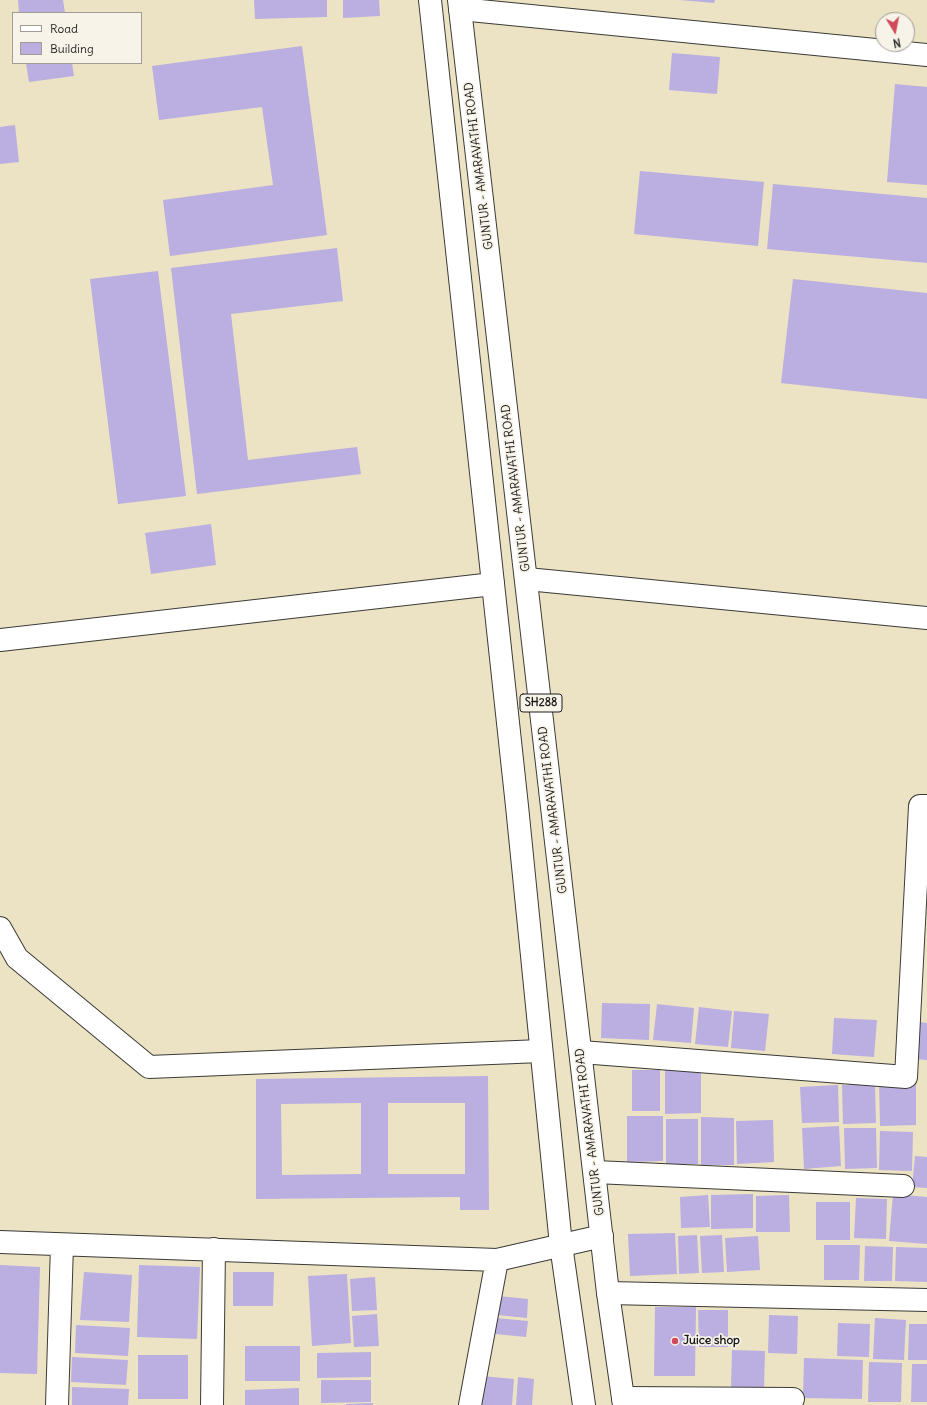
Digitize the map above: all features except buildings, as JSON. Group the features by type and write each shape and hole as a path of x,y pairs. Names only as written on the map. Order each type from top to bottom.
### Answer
{"street":[{"name":"SH288","path":"430,0 493,584 561,1245 584,1405"},
{"path":"460,4 927,54"},
{"name":"GUNTUR - AMARAVATHI ROAD","path":"460,4 608,1293 624,1401"},
{"path":"438,80 469,79"},
{"path":"527,580 927,618"},
{"path":"0,640 493,584"},
{"path":"581,1052 906,1077 920,806 927,806"},
{"path":"0,928 17,958 149,1068 541,1051"},
{"path":"595,1172 903,1186"},
{"path":"0,1242 497,1260 602,1236"},
{"path":"57,1405 62,1245"},
{"path":"212,1405 214,1249"},
{"path":"470,1405 497,1260"},
{"path":"608,1293 927,1300"},
{"path":"624,1401 793,1399"}],"place":[{"name":"Juice shop","path":"675,1341"}]}
